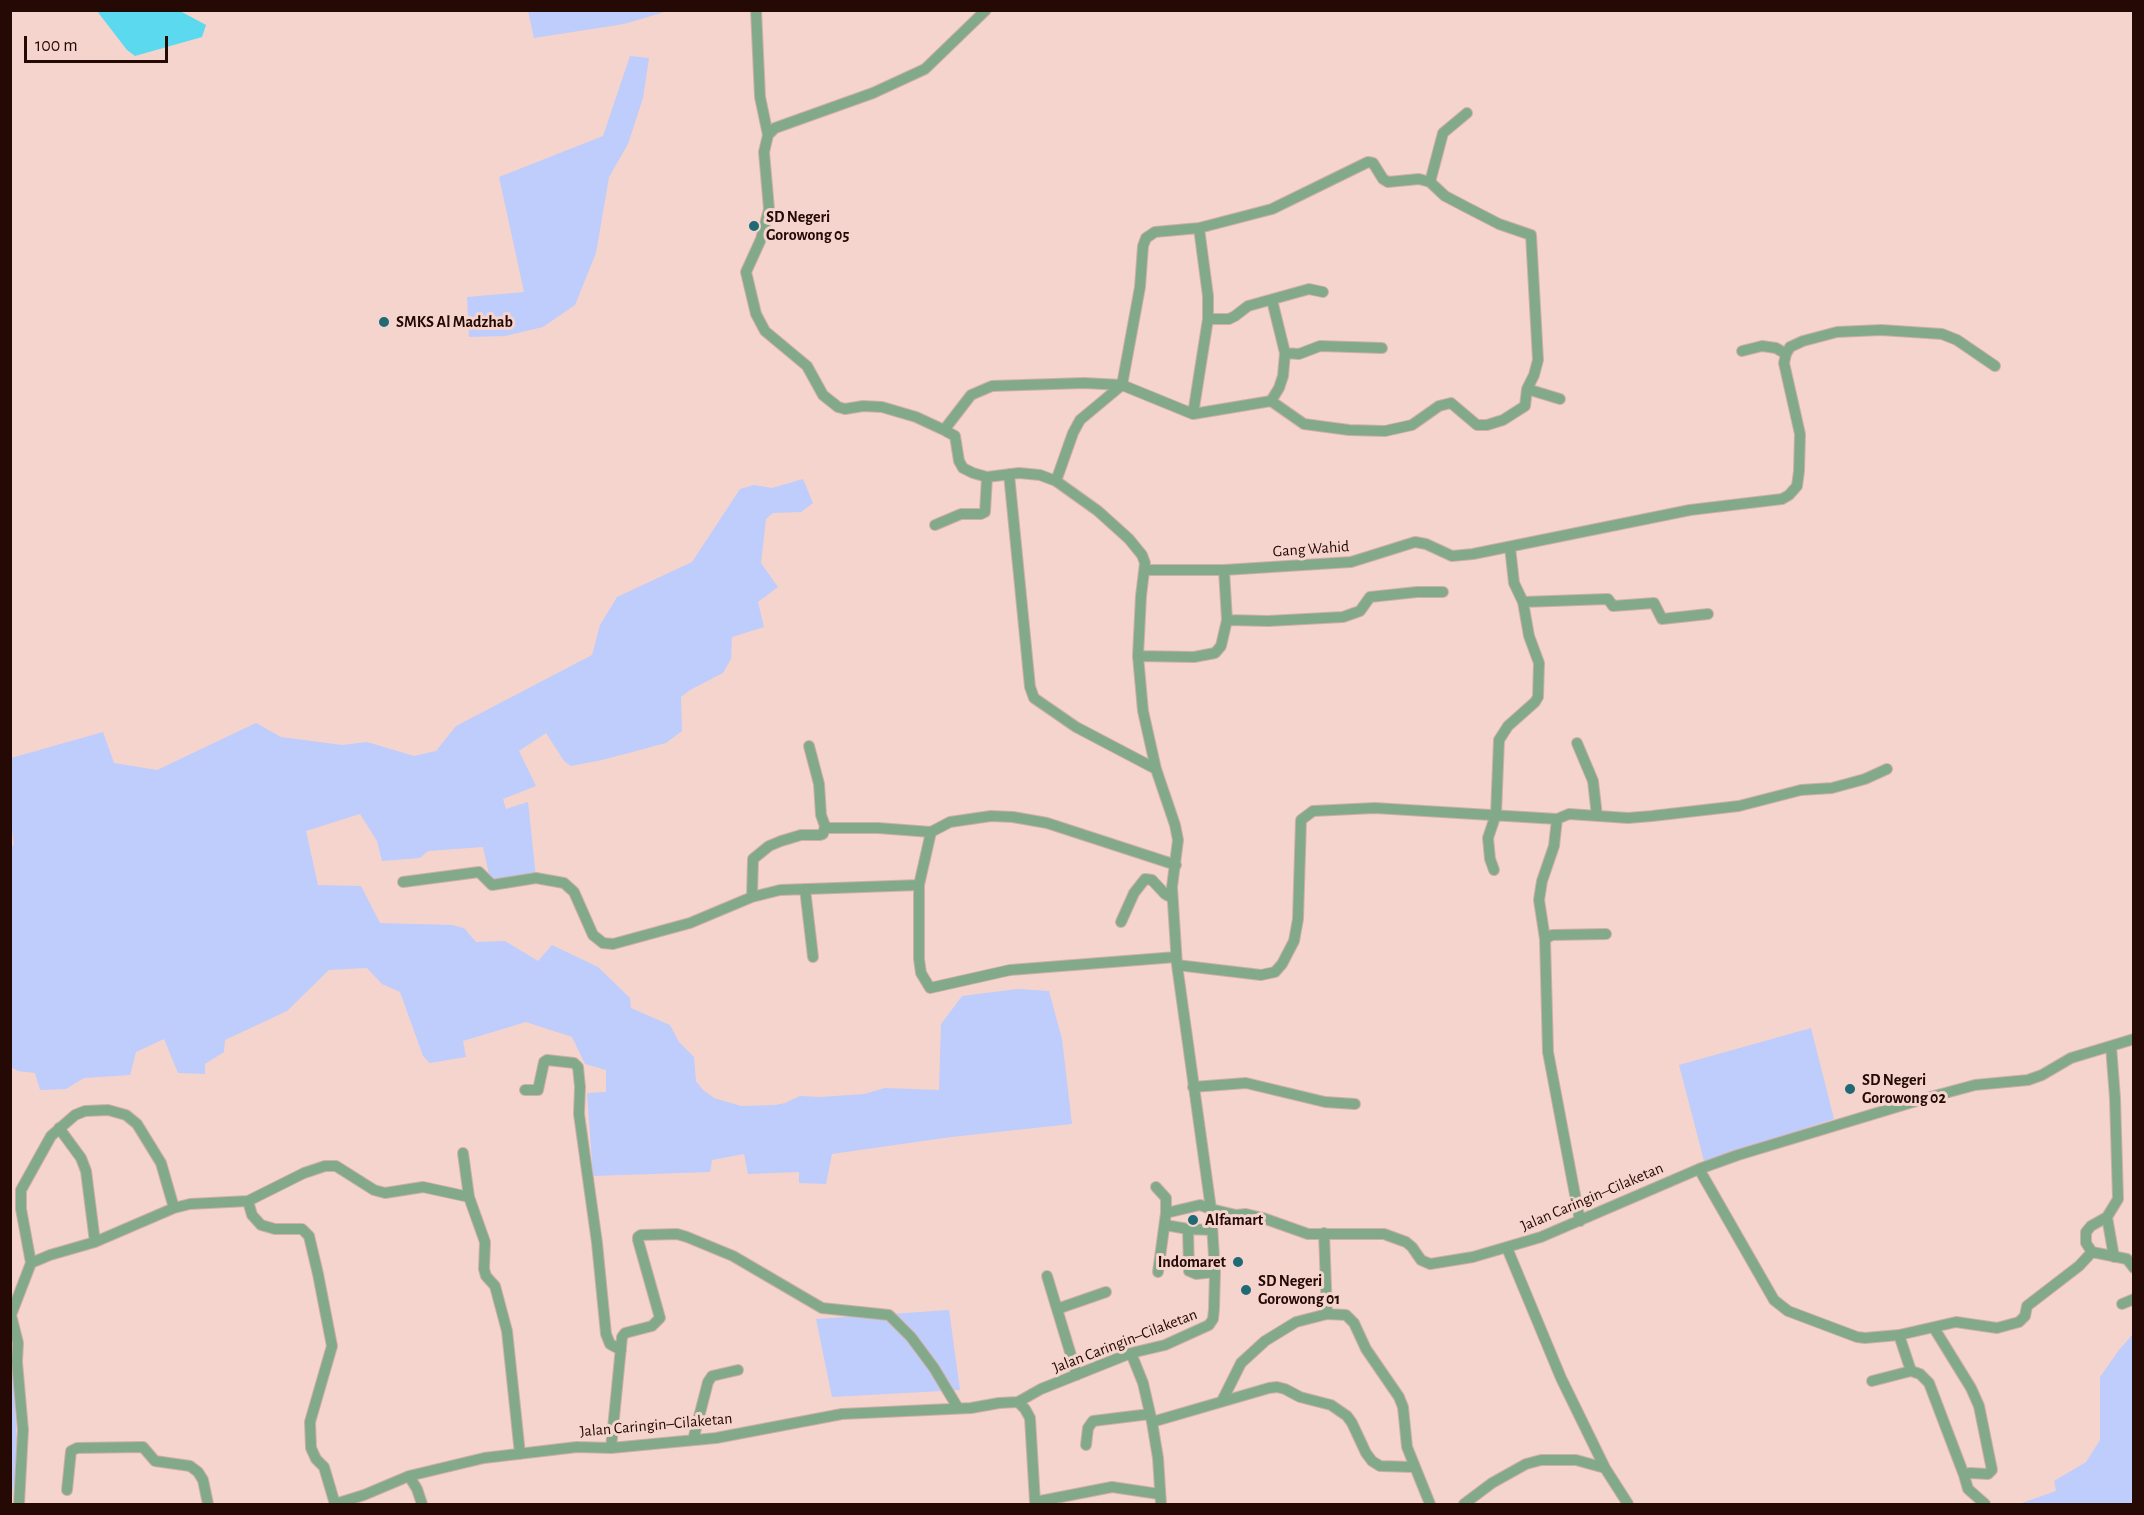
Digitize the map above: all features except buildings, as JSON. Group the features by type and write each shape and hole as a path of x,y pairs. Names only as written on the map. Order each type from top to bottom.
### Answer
{"street":[{"path":"756,10 760,97 768,135 764,152 769,209 760,239 746,272 756,314 765,331 807,366 823,395 838,407 845,409 863,406 882,407 916,417 944,430 955,436 959,461 963,468 973,473 987,477 1019,473 1056,481 1098,511 1129,539 1142,555 1144,570 1138,656 1143,711 1156,769 1178,840 1172,898 1177,961 1211,1209 1200,1205 1166,1213"},
{"path":"768,135 776,128 873,93 925,69 986,10"},
{"path":"1430,182 1443,133 1467,113"},
{"path":"944,430 964,402 985,387 1084,383 1122,385 1193,414 1271,401 1304,424 1349,430 1385,431 1412,425 1439,406 1451,403 1477,425 1487,425 1503,420 1525,406 1527,389 1538,360 1531,235 1499,224 1445,196 1430,182 1419,179 1388,182 1383,179 1374,163 1368,162 1272,209 1199,228 1155,232 1146,238 1143,246 1140,287 1122,385 1080,420 1056,481"},
{"path":"1193,414 1208,319 1208,296 1199,228"},
{"path":"1208,319 1229,319 1248,306 1309,290 1323,292"},
{"path":"1271,401 1280,388 1284,376 1285,353 1272,300"},
{"path":"1742,351 1762,346 1776,348 1786,354 1790,347 1803,341 1837,332 1881,330 1942,334 1957,340 1995,366"},
{"path":"1285,353 1299,354 1320,346 1382,348"},
{"name":"Gang Wahid","path":"1144,570 1224,570 1351,562 1415,542 1426,544 1452,556 1510,547 1690,510 1782,499 1797,486 1799,471 1800,434 1784,363 1786,354"},
{"path":"1527,389 1560,399"},
{"path":"1009,474 1030,687 1034,698 1076,727 1156,769"},
{"path":"935,525 961,514 985,512 987,477"},
{"path":"1494,870 1490,859 1488,838 1496,814 1499,740 1508,726 1536,702 1538,697 1539,663 1529,636 1523,602 1514,583 1510,547"},
{"path":"1138,656 1194,657 1215,653 1221,646 1227,620 1224,570"},
{"path":"1227,620 1268,621 1343,617 1360,610 1370,597 1443,592"},
{"path":"1523,602 1608,599 1613,606 1654,603 1662,619 1708,614"},
{"path":"1577,743 1593,782 1597,816"},
{"path":"752,897 753,859 781,840 801,835 820,836 823,834 825,826 821,815 819,784 809,746"},
{"path":"1176,864 1068,829 1013,817 991,816 950,822 935,828 931,832 919,885 921,973 930,988 1011,970 1177,961 1261,975 1275,972 1294,941 1298,919 1300,825 1301,820 1313,811 1375,808 1557,819 1569,813 1597,816 1652,816 1739,806 1801,790 1832,788 1865,779 1887,769"},
{"path":"1557,819 1554,846 1542,881 1539,900 1545,939 1548,1052 1580,1221"},
{"path":"825,826 931,832"},
{"path":"403,882 480,872 492,885 536,878 564,883 574,892 593,935 603,943 612,944 690,923 752,897 780,890 919,885"},
{"path":"1121,922 1134,893 1145,879 1152,880 1172,898"},
{"path":"805,889 813,957"},
{"path":"1545,939 1552,935 1606,934"},
{"name":"Jalan Caringin–Cilaketan","path":"335,1504 364,1495 409,1476 484,1458 578,1447 611,1448 716,1438 842,1414 958,1408 1018,1402 1041,1389 1131,1353 1165,1345 1209,1325 1213,1319 1215,1272 1211,1209 1263,1218 1308,1234 1384,1234 1406,1242 1421,1260 1430,1264 1473,1257 1507,1248 1580,1221 1699,1168 1738,1155 1975,1085 2028,1080 2042,1075 2071,1058 2133,1039"},
{"path":"2111,1046 2118,1199 2107,1217 2091,1226 2086,1232 2086,1243 2092,1252 2127,1259 2133,1265"},
{"path":"525,1090 538,1090 544,1062 547,1060 574,1063 578,1067 579,1114 598,1254 606,1334 610,1344 621,1350"},
{"path":"1193,1087 1246,1083 1325,1102 1355,1104"},
{"path":"19,1504 23,1430 18,1343 11,1315 31,1263 21,1209 21,1190 51,1136 59,1128 75,1115 85,1111 108,1110 126,1115 137,1124 161,1163 174,1208"},
{"path":"59,1128 81,1158 86,1171 95,1242"},
{"path":"463,1153 469,1197 485,1242 484,1269 486,1276 495,1286 507,1331 520,1454"},
{"path":"31,1263 95,1242 174,1208 190,1204 248,1201 304,1173 325,1166 336,1166 374,1190 385,1193 423,1187 469,1197"},
{"path":"1699,1168 1774,1300 1788,1311 1857,1337 1899,1335 1956,1322 1997,1328 2019,1322 2025,1316 2027,1306 2079,1266 2092,1252"},
{"path":"1156,1187 1166,1198 1165,1225 1158,1272"},
{"path":"248,1201 252,1215 261,1225 275,1229 302,1229 309,1236 332,1346 310,1422 311,1448 316,1459 324,1467 335,1504"},
{"path":"2107,1217 2114,1257"},
{"path":"1165,1225 1212,1230"},
{"path":"1188,1229 1189,1271 1196,1274 1215,1272"},
{"path":"1324,1233 1327,1314"},
{"path":"611,1448 622,1337 625,1333 652,1326 660,1318 638,1237 641,1234 677,1234 733,1256 822,1308 889,1315 911,1337 934,1368 958,1408"},
{"path":"1507,1248 1562,1378 1605,1468 1628,1504"},
{"path":"1047,1276 1077,1375"},
{"path":"1057,1309 1106,1292"},
{"path":"2122,1304 2133,1299"},
{"path":"1222,1401 1241,1363 1265,1341 1296,1322 1341,1313 1354,1323 1366,1349 1399,1396 1403,1407 1407,1447 1413,1467 1430,1504"},
{"path":"1934,1328 1971,1388 1979,1406 1992,1466 1988,1474 1964,1474"},
{"path":"1899,1335 1911,1371"},
{"path":"1018,1402 1025,1408 1030,1418 1034,1504 1112,1487 1160,1499 1158,1458 1151,1418 1143,1383 1131,1353"},
{"path":"693,1440 704,1389 708,1382 712,1376 738,1370"},
{"path":"1872,1381 1911,1371 1920,1374 1929,1383 1968,1489 1986,1504"},
{"path":"1086,1445 1088,1428 1093,1422 1151,1418 1269,1388 1285,1389 1300,1397 1331,1405 1347,1416 1366,1453 1380,1466 1413,1467"},
{"path":"67,1490 71,1451 77,1448 143,1447 155,1461 190,1466 198,1472 203,1480 208,1504"},
{"path":"1464,1504 1526,1464 1541,1460 1576,1460 1605,1468"},
{"path":"409,1476 422,1504"}],"shaded area":[{"path":"528,10 668,11 624,24 534,38"},
{"path":"97,11 180,11 206,25 202,37 135,56 127,50"},
{"path":"630,56 649,58 643,98 628,144 609,177 596,253 575,305 543,327 505,336 469,337 467,297 524,292 499,177 603,136"},
{"path":"803,479 813,503 801,512 773,513 766,519 761,563 778,587 758,602 764,627 732,637 731,659 723,673 681,697 682,731 666,743 571,766 564,761 546,733 519,751 536,786 503,799 506,809 528,802 536,877 490,879 483,847 428,851 420,858 382,861 377,841 360,814 306,831 318,885 361,886 380,923 452,925 464,928 476,942 505,941 538,961 552,945 598,967 630,998 631,1008 670,1025 679,1042 694,1057 696,1081 703,1090 714,1098 741,1106 775,1105 800,1096 864,1094 885,1088 939,1090 941,1024 962,996 1017,989 1049,991 1062,1039 1072,1124 951,1137 832,1154 826,1184 799,1183 799,1172 748,1174 744,1154 712,1160 710,1172 593,1176 587,1093 606,1092 606,1070 585,1064 572,1037 526,1022 463,1041 466,1057 430,1063 423,1056 400,992 382,984 367,968 329,970 287,1011 225,1040 224,1052 205,1064 205,1074 178,1073 164,1039 136,1052 130,1075 84,1078 66,1089 40,1090 35,1073 18,1071 11,1067 10,847 14,845 10,814 11,758 103,732 114,763 157,770 256,723 281,737 342,745 367,742 414,756 436,751 456,726 592,655 600,625 617,597 692,562 740,489 754,485 772,488"},
{"path":"1811,1028 1834,1119 1704,1161 1679,1065"},
{"path":"949,1310 960,1390 832,1397 816,1319"},
{"path":"2133,1334 2133,1504 2019,1504 2056,1491 2054,1481 2086,1462 2100,1440 2100,1377"},
{"path":"10,1354 18,1459 11,1503"}],"place":[{"name":"SD Negeri Gorowong 05","path":"754,226"},
{"name":"SMKS Al Madzhab","path":"384,322"},
{"name":"SD Negeri Gorowong 02","path":"1850,1089"},
{"name":"Alfamart","path":"1193,1220"},
{"name":"Indomaret","path":"1238,1262"},
{"name":"SD Negeri Gorowong 01","path":"1246,1290"}]}
